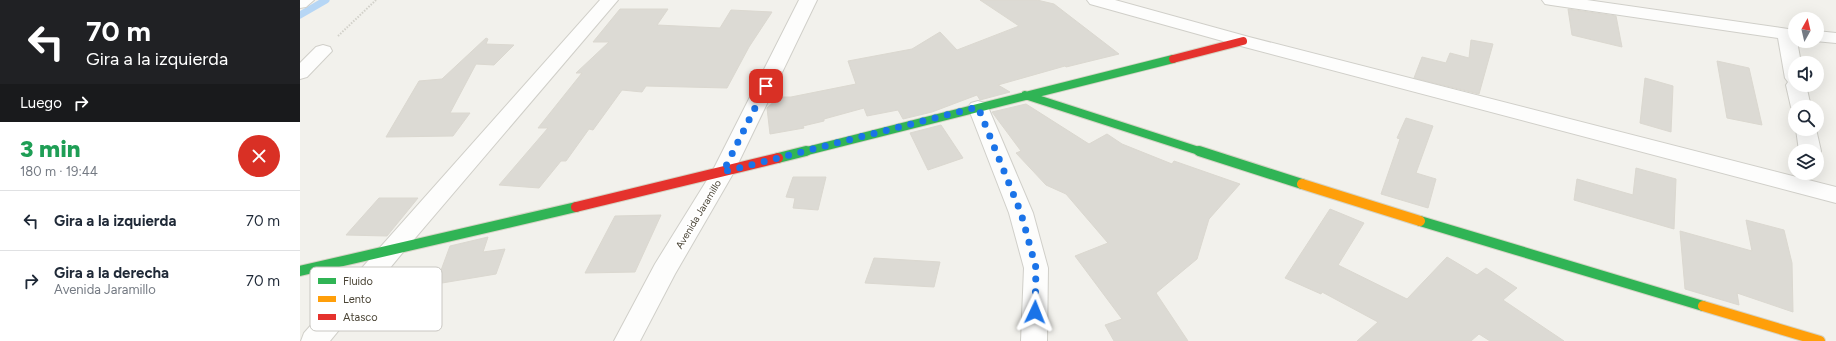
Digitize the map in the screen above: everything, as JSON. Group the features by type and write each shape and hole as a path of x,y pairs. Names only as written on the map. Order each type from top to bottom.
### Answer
{"street":[{"path":"300,3 305,0"},
{"path":"376,267 610,0"},
{"name":"Avenida Jaramillo","path":"627,341 664,271 723,172 808,0"},
{"path":"1096,0 1243,40 1823,186"},
{"path":"1551,0 1788,34"},
{"path":"1824,37 1836,38"},
{"path":"318,267 723,172 1243,40"},
{"path":"300,73 323,51"},
{"path":"1025,95 1382,210 1820,341"},
{"path":"978,107 1021,213 1036,268 1034,341"},
{"path":"300,271 310,269"},
{"path":"314,341 322,331"}],"path":[{"path":"323,51 376,0"}],"building":[{"path":"980,0 1037,0 1054,4 1119,54 1065,66 998,85 1010,92 980,100 977,95 932,112 903,119 898,110 867,116 864,108 803,126 804,128 770,134 767,108 779,97 791,97 856,84 848,61 912,49 940,32 957,50 1019,26"},
{"path":"620,9 668,9 657,25 720,28 731,10 772,12 749,47 727,88 646,86 642,92 622,90 593,130 589,129 566,161 561,161 539,188 499,185 548,128 538,128 582,73 576,73 609,42 593,42"},
{"path":"1568,9 1616,16 1622,47 1572,35"},
{"path":"486,38 488,39 486,44 514,45 494,65 476,64 450,113 470,113 453,136 386,137 419,81 442,79"},
{"path":"1471,40 1493,44 1479,94 1414,78 1422,57 1446,63 1450,53 1469,58"},
{"path":"1717,61 1749,68 1762,125 1727,118"},
{"path":"1645,78 1673,86 1671,132 1640,123"},
{"path":"1026,104 1089,144 1107,134 1122,144 1172,164 1174,161 1240,184 1209,219 1197,259 1156,293 1188,341 1114,341 1105,325 1122,319 1075,256 1108,243 1066,194 1046,185 1016,153 1021,151 992,112"},
{"path":"1406,118 1433,126 1416,173 1436,179 1428,208 1381,194 1400,139 1397,138"},
{"path":"941,125 963,158 928,170 910,133"},
{"path":"1636,168 1676,179 1674,229 1574,200 1577,179 1633,195"},
{"path":"793,177 826,177 818,210 793,208 795,198 786,197"},
{"path":"379,198 418,198 387,236 346,235"},
{"path":"1330,209 1364,223 1338,265 1407,299 1447,257 1477,275 1486,268 1517,288 1503,300 1564,341 1490,341 1479,334 1471,341 1357,341 1378,322 1322,292 1321,294 1285,278"},
{"path":"661,215 635,272 585,273 615,216"},
{"path":"1746,220 1784,230 1792,263 1793,312 1737,293 1739,305 1685,289 1680,231 1752,251"},
{"path":"488,237 483,252 505,249 496,274 442,283 442,268 450,246"},
{"path":"874,258 940,262 934,287 865,283"}],"waterway":[{"path":"300,15 326,0"}],"traffic: fast":[{"path":"778,158 1173,59"},
{"path":"1025,95 1302,184"},
{"path":"317,267 576,207"},
{"path":"1420,221 1703,306"},
{"path":"300,271 310,269"}],"traffic: slow":[{"path":"1302,184 1420,221"},
{"path":"1703,306 1820,341"}],"traffic: jam":[{"path":"1173,59 1243,41"},
{"path":"576,207 778,158"}],"route":[{"path":"766,86 723,172 978,107 1021,213 1036,268 1035,312"}]}
